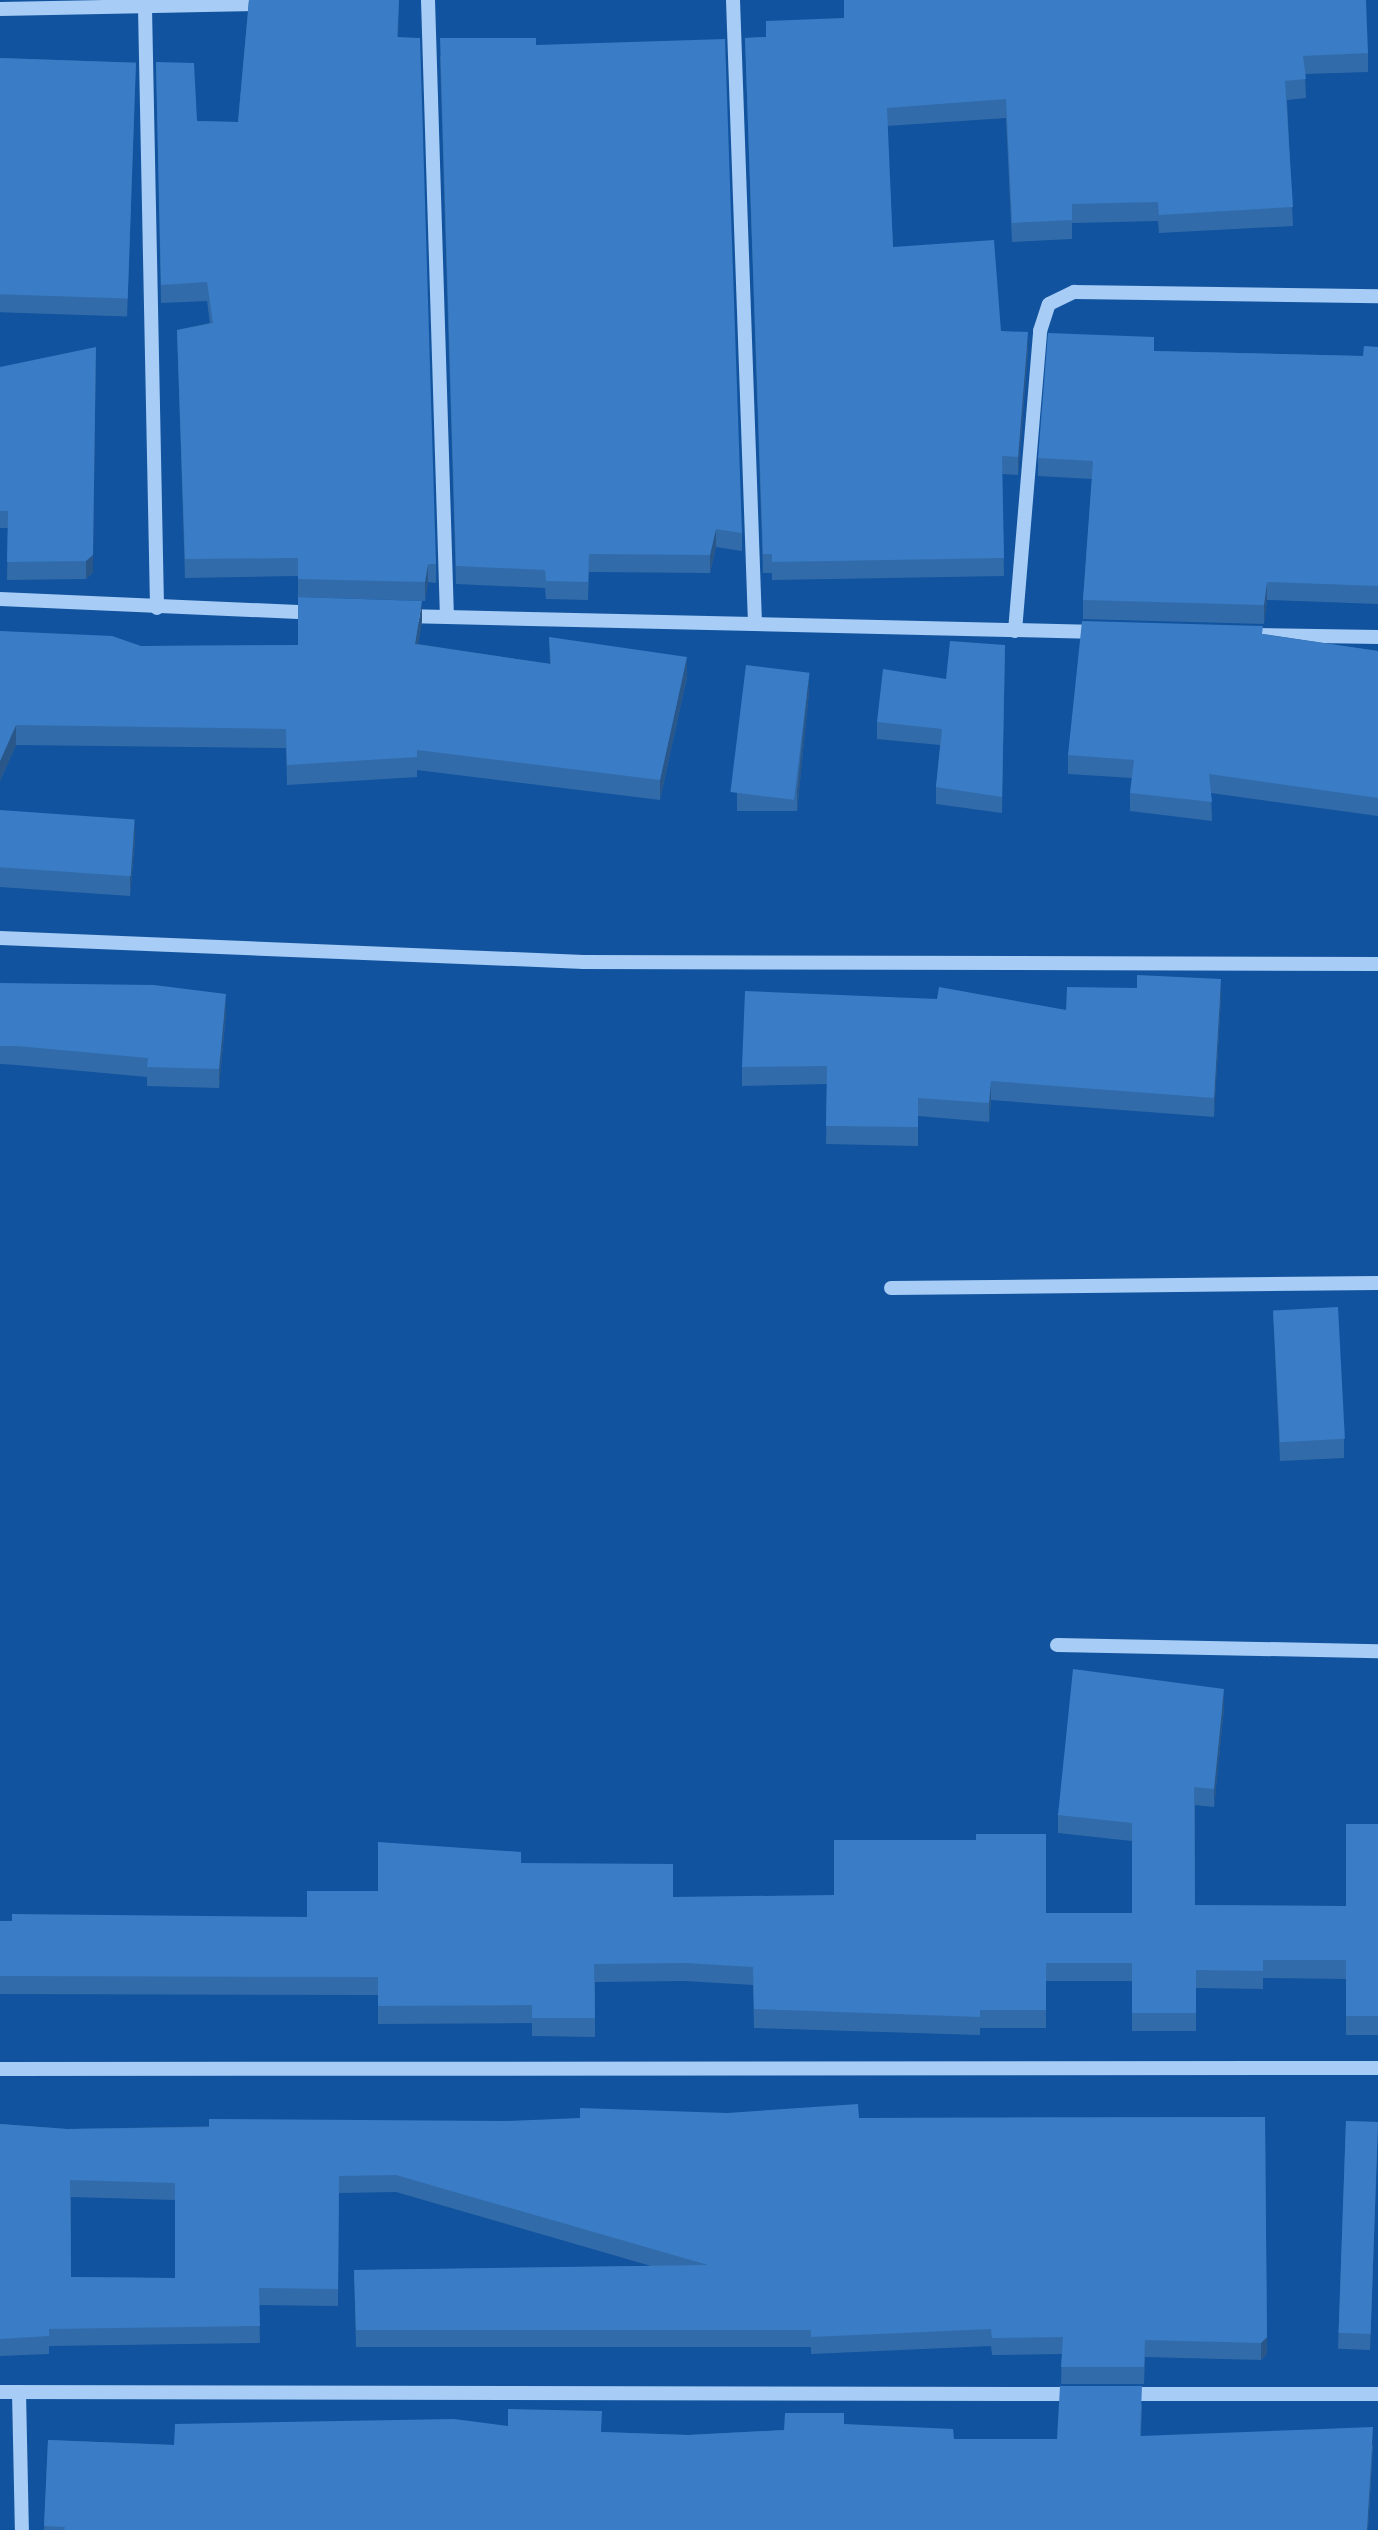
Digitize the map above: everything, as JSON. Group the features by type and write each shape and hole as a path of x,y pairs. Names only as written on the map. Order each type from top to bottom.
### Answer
{"street":[{"path":"428,0 447,617"},
{"path":"733,0 755,623"},
{"path":"0,9 281,3"},
{"path":"145,8 157,608"},
{"path":"1015,631 1040,331 1049,304 1074,292 1378,296"},
{"path":"0,599 340,614"},
{"path":"386,615 1110,633"},
{"path":"1236,635 1378,637"},
{"path":"0,938 584,962 1378,964"},
{"path":"891,1288 1378,1283"},
{"path":"1057,1645 1378,1651"},
{"path":"0,2069 1378,2068"},
{"path":"0,2392 1091,2394"},
{"path":"19,2392 22,2530"},
{"path":"1107,2394 1378,2394"}],"building":[{"path":"249,0 399,0 397,37 420,38 436,564 428,564 425,582 298,579 298,558 185,559 177,330 213,323 207,282 161,285 156,62 194,63 197,121 238,122"},
{"path":"844,0 1366,0 1368,53 1303,56 1306,79 1285,81 1293,207 1159,215 1158,202 1072,204 1072,220 1012,223 1006,99 887,108 893,247 994,240 1001,331 1028,332 1018,457 1002,456 1004,558 772,562 772,554 763,554 745,38 766,37 766,21 844,18"},
{"path":"440,38 536,38 536,45 725,39 742,533 716,529 710,555 589,554 588,582 546,581 545,570 456,566"},
{"path":"0,58 136,63 128,299 0,294"},
{"path":"1048,333 1154,337 1154,351 1363,356 1364,346 1378,347 1378,586 1267,582 1264,605 1083,600 1093,461 1038,458"},
{"path":"96,347 93,555 86,561 7,562 8,511 0,511 0,367"},
{"path":"298,597 422,601 415,644 551,664 549,637 687,657 660,780 417,750 417,757 287,765 286,729 16,725 0,761 0,631 112,636 141,646 298,645"},
{"path":"1082,621 1263,626 1262,634 1378,651 1378,798 1209,774 1212,802 1130,793 1134,760 1068,755"},
{"path":"950,641 1005,645 1002,797 936,787 942,729 877,722 883,669 946,679"},
{"path":"746,665 810,673 794,800 730,792"},
{"path":"0,810 135,819 131,876 0,867"},
{"path":"1137,975 1221,979 1214,1098 991,1081 989,1103 918,1098 918,1127 826,1126 827,1066 742,1067 745,991 937,999 939,987 1066,1010 1067,987 1137,988"},
{"path":"0,983 154,985 226,994 219,1069 147,1067 148,1058 0,1046"},
{"path":"1338,1307 1345,1439 1280,1442 1273,1310"},
{"path":"1073,1669 1224,1689 1214,1789 1194,1787 1195,1905 1346,1906 1346,1824 1378,1824 1378,2016 1346,2016 1346,1960 1263,1960 1263,1971 1196,1970 1196,2013 1132,2013 1132,1963 1046,1963 1046,2010 980,2010 980,2017 754,2009 753,1967 685,1963 594,1964 595,2018 532,2018 532,2005 378,2006 378,1977 0,1976 0,1921 12,1921 12,1914 307,1917 307,1891 378,1891 378,1842 521,1852 521,1863 673,1864 673,1897 834,1895 834,1840 976,1840 976,1834 1046,1834 1046,1913 1132,1913 1132,1823 1058,1815"},
{"path":"858,2104 859,2118 1265,2117 1267,2337 1261,2343 1145,2340 1144,2367 1061,2367 1063,2337 992,2338 991,2329 811,2337 811,2330 356,2330 354,2270 708,2265 396,2175 339,2176 338,2289 259,2288 260,2326 49,2329 49,2336 0,2339 0,2124 67,2129 209,2127 209,2119 505,2121 580,2118 580,2108 727,2113","holes":["70,2180 175,2183 175,2278 71,2277"]},
{"path":"1346,2121 1378,2122 1371,2334 1339,2333"},
{"path":"1060,2386 1142,2386 1140,2436 1373,2427 1367,2530 64,2530 65,2527 44,2526 48,2440 174,2445 175,2424 454,2419 508,2426 508,2409 602,2411 601,2432 688,2435 784,2430 785,2413 844,2413 844,2424 953,2429 954,2439 1057,2439"}]}
